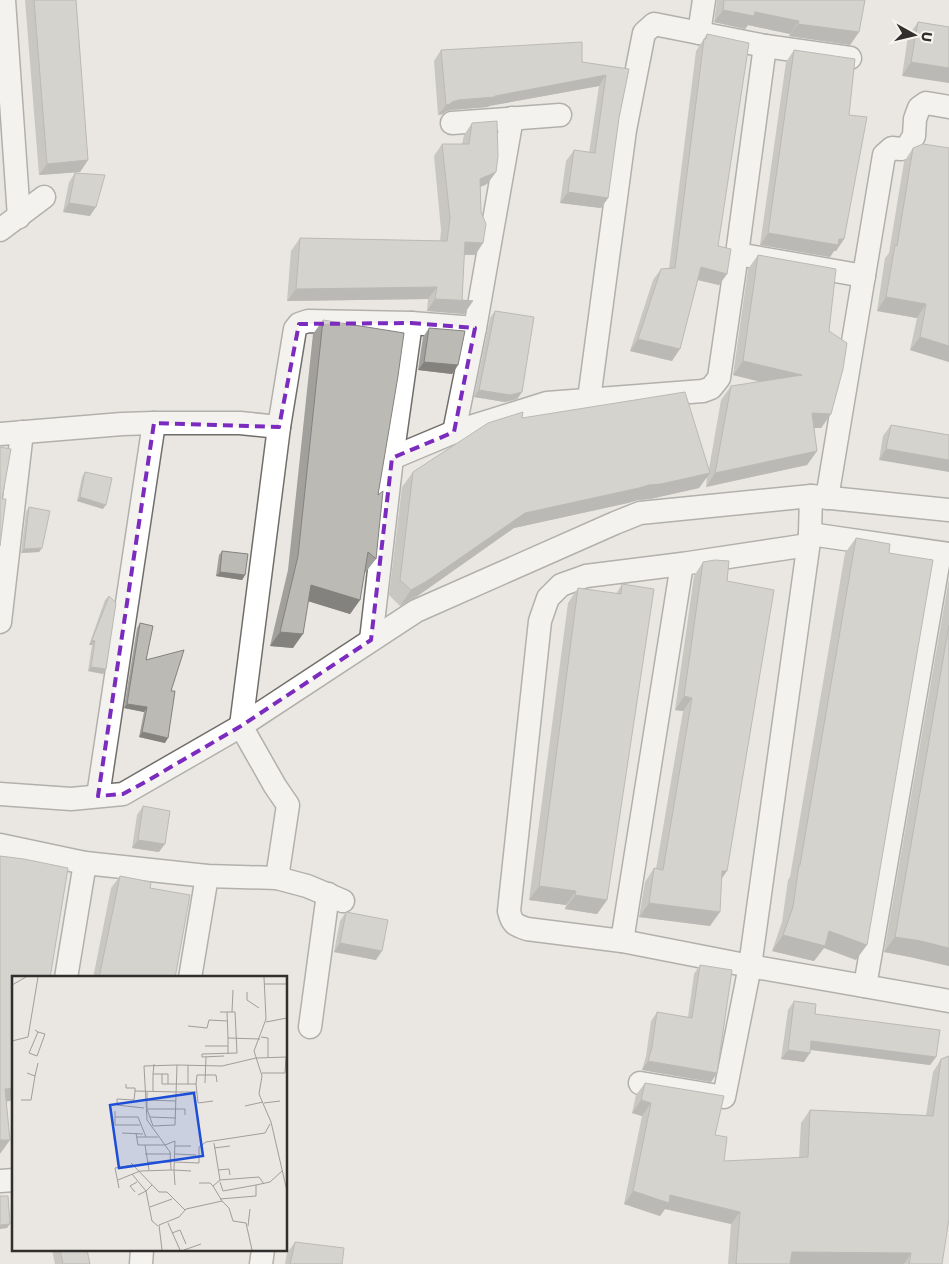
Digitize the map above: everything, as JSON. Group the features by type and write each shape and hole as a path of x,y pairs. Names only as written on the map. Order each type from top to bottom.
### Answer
{"street":[{"path":"4,0 19,216"},
{"path":"699,33 704,0"},
{"path":"589,399 625,130 644,33 654,24 765,46 850,58"},
{"path":"392,458 454,432 547,403 703,391 711,388 720,378 765,46"},
{"path":"640,1084 724,1097 750,966 809,539 864,276 884,155 892,148 901,149 907,147 914,136 915,119 919,108 926,103 949,107"},
{"path":"452,123 560,114"},
{"path":"454,432 475,328 512,118"},
{"path":"0,230 44,197"},
{"path":"737,254 864,276"},
{"path":"277,878 288,805 241,726 279,427 295,329 299,324 308,321 412,323 475,328"},
{"path":"371,640 392,458 412,323"},
{"path":"0,434 154,423 240,423 279,427"},
{"path":"98,796 154,423"},
{"path":"0,622 22,432"},
{"path":"0,794 71,799 123,794 241,726 416,611 640,513 819,497 949,510"},
{"path":"865,986 944,554 809,539 682,564 586,576 561,585 548,598 540,621 509,911 512,922 519,927 527,929 622,941 750,966 949,1001"},
{"path":"622,941 682,564"},
{"path":"0,844 85,862 207,876 277,878 307,886 335,897 310,1026"},
{"path":"66,976 85,862"},
{"path":"190,976 207,876"}],"highlighted area":[{"path":"411,323 475,328 454,432 392,458 371,640 241,726 147,781 123,794 98,796 154,423 279,427 299,324"}],"building":[{"path":"34,0 76,0 88,160 47,164"},
{"path":"724,0 865,0 859,32 798,24 799,21 755,12 754,16 723,10"},
{"path":"918,22 949,27 949,68 911,62"},
{"path":"707,34 749,43 718,246 731,249 727,274 701,267 680,349 638,339 661,269 675,268 704,39 706,39"},
{"path":"582,42 582,62 629,69 619,118 608,198 568,192 574,150 595,153 606,75 495,97 458,100 446,105 441,50"},
{"path":"794,50 855,59 849,115 867,117 844,239 839,239 838,245 768,233"},
{"path":"497,121 498,156 496,172 480,179 481,212 486,224 483,243 465,242 462,300 473,301 435,299 437,287 296,289 300,238 447,241 450,218 442,144 469,144 472,123"},
{"path":"923,144 949,148 949,346 920,337 926,304 886,297 895,245 897,246 913,148"},
{"path":"75,173 105,175 96,207 69,203"},
{"path":"758,255 836,269 829,331 847,343 843,369 831,414 812,413 817,451 715,473 731,386 802,375 743,361"},
{"path":"495,311 534,317 522,392 510,395 479,390"},
{"path":"323,320 404,333 378,495 383,491 376,559 368,552 360,600 311,585 303,634 280,632 298,556"},
{"path":"429,328 465,331 458,365 424,362"},
{"path":"685,392 710,473 525,513 411,590 400,580 413,472 488,423 523,412 522,418"},
{"path":"891,425 949,435 949,460 886,449"},
{"path":"0,447 11,449 2,499 6,499 0,546"},
{"path":"85,472 112,478 106,505 80,497"},
{"path":"29,507 50,511 42,548 24,549"},
{"path":"856,538 890,544 889,553 933,560 867,945 829,931 825,946 783,935 793,907"},
{"path":"222,551 248,554 245,575 220,572"},
{"path":"715,560 729,561 727,581 774,590 727,871 722,871 720,912 649,903 654,868 663,870 692,698 684,696 703,562"},
{"path":"622,584 654,589 607,900 575,895 576,891 539,886 578,588 621,594"},
{"path":"109,596 116,603 106,669 91,667 95,641 92,640"},
{"path":"140,623 153,626 146,660 184,650 171,691 175,691 168,738 142,732 147,707 127,704"},
{"path":"949,625 949,948 895,937"},
{"path":"143,806 170,811 165,844 138,840"},
{"path":"0,856 68,868 50,976 12,976 12,1088 5,1089 10,1140 0,1140"},
{"path":"120,876 151,882 150,888 190,895 175,976 99,976"},
{"path":"346,912 388,920 382,951 340,943"},
{"path":"700,965 732,970 717,1073 648,1061 657,1012 692,1018"},
{"path":"794,1001 816,1004 815,1014 940,1030 936,1057 811,1041 810,1053 788,1050"},
{"path":"949,1056 949,1219 942,1264 909,1264 911,1253 792,1252 790,1264 736,1264 740,1212 670,1195 669,1203 633,1191 651,1103 641,1100 645,1083 724,1096 715,1135 727,1137 724,1161 808,1157 810,1110 933,1116 941,1059"},
{"path":"0,1196 8,1196 10,1224 0,1225"},
{"path":"295,1242 344,1248 342,1264 290,1264"},
{"path":"60,1252 87,1252 90,1264 63,1264"}]}
